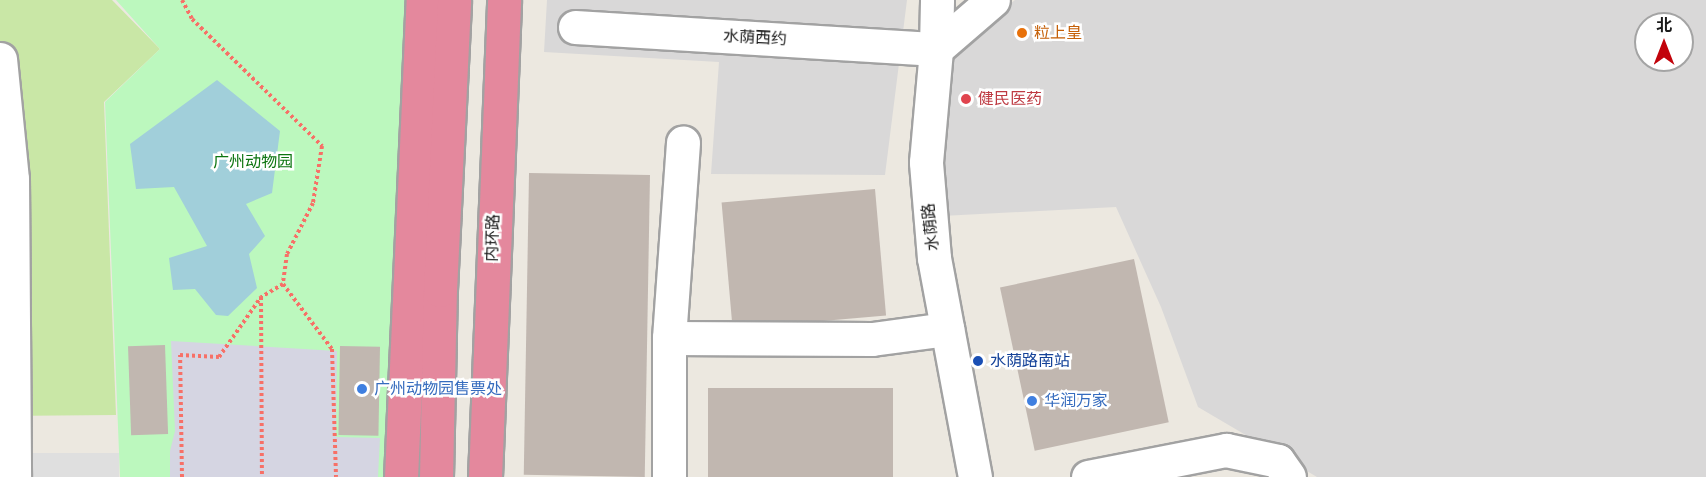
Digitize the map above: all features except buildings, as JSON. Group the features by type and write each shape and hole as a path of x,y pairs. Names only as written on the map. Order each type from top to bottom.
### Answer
{"highway":[{"path":"401,477 423,0"},
{"path":"436,477 440,290 454,0"},
{"name":"内环路","path":"485,477 504,0"}],"street":[{"name":"水荫路","path":"937,0 936,49 926,162 928,211 947,330 975,477"},
{"path":"936,49 993,0"},
{"name":"水荫西约","path":"575,27 936,49"},
{"path":"0,59 12,179 14,477"},
{"path":"669,477 669,338 683,142"},
{"path":"669,338 872,339 947,330"},
{"path":"1088,477 1226,450 1278,461 1289,477"}],"path":[{"path":"182,0 192,19 322,146 313,203 287,254 284,284 332,348 336,477"},
{"path":"183,477 180,356 219,357 261,297 284,284"},
{"path":"261,297 262,477"}],"shaded area":[{"path":"547,0 907,0 885,175 711,174 719,62 544,52"},
{"path":"1015,0 1706,0 1706,477 1317,477 1198,407 1161,307 1116,207 942,216 940,120 949,53"},
{"path":"171,341 337,351 336,437 380,438 378,477 170,477 170,451 175,431"},
{"path":"0,453 119,453 119,477 0,477"}],"green space":[{"path":"0,0 112,0 160,49 104,102 116,415 0,416"},
{"name":"广州动物园","path":"116,0 405,0 386,477 120,477 105,102 160,49"}],"water":[{"path":"217,80 280,131 272,193 246,204 265,236 249,254 257,288 228,316 216,315 195,289 173,290 169,258 207,246 174,187 136,189 130,144"}],"place":[{"name":"粒上皇","path":"1022,33"},
{"name":"健民医药","path":"966,99"},
{"name":"水荫路南站","path":"978,361"},
{"name":"广州动物园售票处","path":"362,389"},
{"name":"华润万家","path":"1032,401"}]}
